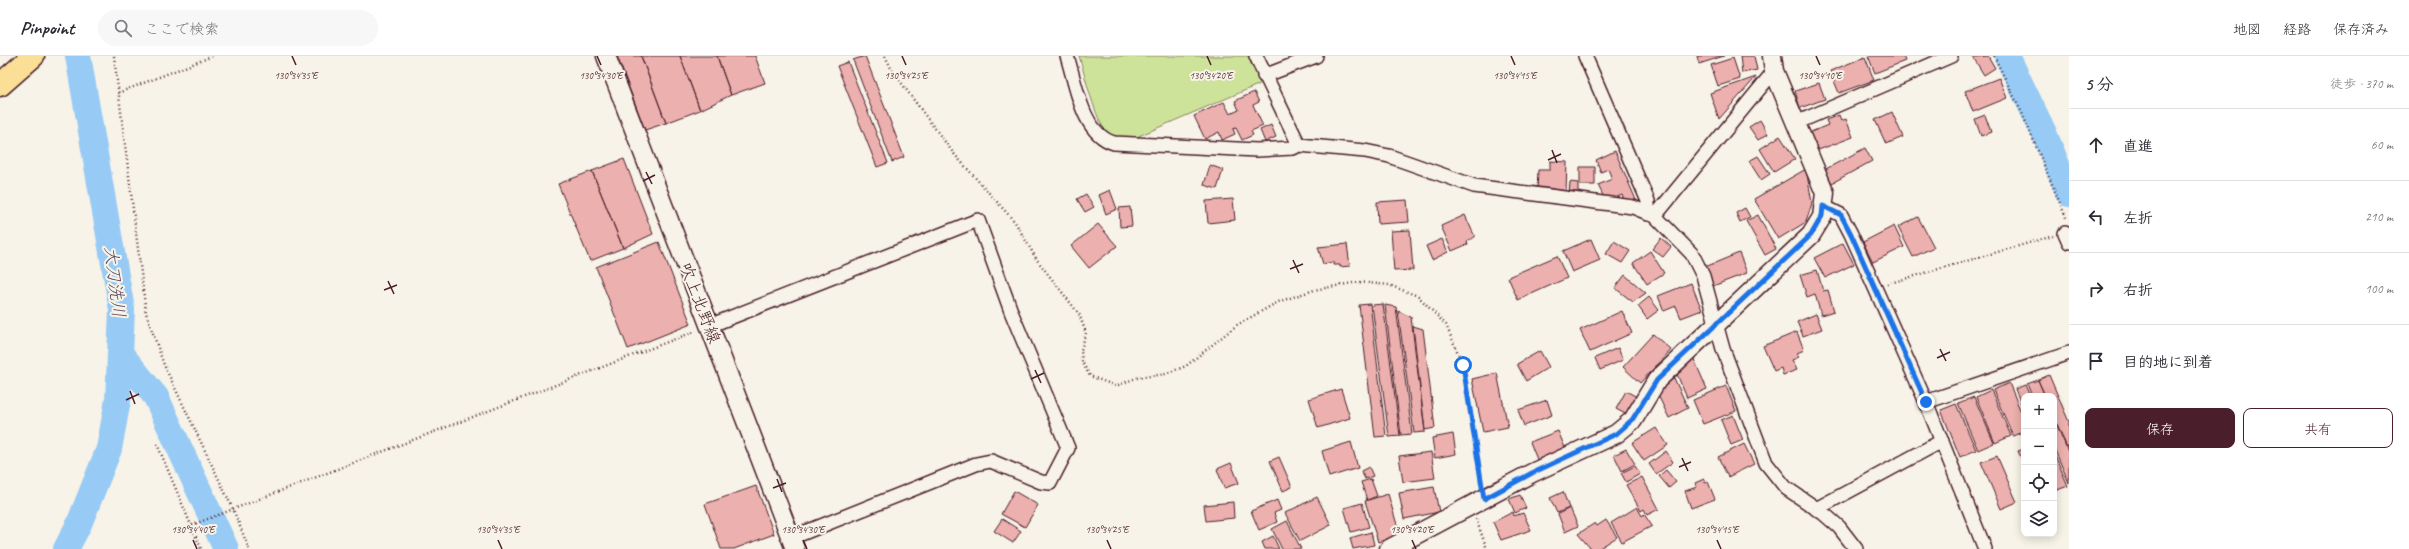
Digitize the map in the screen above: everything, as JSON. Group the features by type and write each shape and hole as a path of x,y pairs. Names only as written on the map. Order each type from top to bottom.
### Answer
{"highway":[{"path":"0,85 28,60"}],"street":[{"name":"吹上北野線","path":"606,56 793,543"},
{"path":"1067,56 1086,114 1095,131 1104,140 1114,143 1257,150 1293,148 1299,145 1365,151 1389,156 1474,186 1633,208 1651,215 1692,254 1703,276 1723,349 1766,463 1786,488 1839,527 1856,549"},
{"path":"1256,56 1264,76 1299,145"},
{"path":"1264,76 1316,56"},
{"path":"1586,56 1648,201 1651,215"},
{"path":"1796,123 1951,56"},
{"path":"1390,549 1532,473 1616,434 1632,420 1657,380 1811,235 1822,216 1825,193 1773,64 1651,215"},
{"path":"1823,206 1841,215 1876,287 1926,402 1985,549"},
{"path":"709,326 978,220 1012,314 1068,448 1050,482 1040,482 991,460 976,464 793,543"},
{"path":"1926,402 2069,353"},
{"path":"1816,509 1942,441"}],"path":[{"path":"114,56 146,313 164,365 233,509 249,549"},
{"path":"118,93 213,56"},
{"path":"885,56 892,70 927,118 955,155 1015,222 1037,260 1080,314 1086,333 1081,350 1082,362 1090,376 1116,386 1136,378 1165,374 1186,366 1237,325 1278,302 1314,290 1358,282 1388,285 1418,296 1446,325 1463,365 1484,499"},
{"path":"1876,287 2068,233 2022,113 1994,56"},
{"path":"192,525 709,326"},
{"path":"157,444 201,549"},
{"path":"1467,508 1478,522 1487,549"}],"green space":[{"path":"1079,56 1248,56 1260,84 1134,138 1120,137 1110,134 1103,127 1091,97"}],"building":[{"path":"617,56 641,56 666,123 645,130"},
{"path":"641,56 680,56 700,110 666,123"},
{"path":"680,56 717,56 731,95 700,110"},
{"path":"717,56 755,56 765,83 731,95"},
{"path":"865,56 904,157 892,162 853,60"},
{"path":"1697,56 1724,56 1699,64"},
{"path":"1740,56 1754,56 1757,70 1742,73"},
{"path":"1868,56 1903,56 1905,61 1875,73"},
{"path":"1988,56 1995,68 1984,75 1973,57"},
{"path":"1865,57 1874,80 1839,93 1830,71"},
{"path":"1733,58 1740,79 1718,86 1711,65"},
{"path":"848,62 888,163 877,167 837,66"},
{"path":"1756,77 1719,119 1710,93"},
{"path":"1999,78 2007,98 1973,112 1965,91"},
{"path":"1819,83 1825,99 1800,108 1795,91"},
{"path":"1254,92 1259,102 1253,105 1263,126 1251,131 1253,135 1242,140 1236,128 1233,129 1235,134 1222,140 1219,132 1205,139 1194,116 1224,102 1230,114 1239,110 1235,101"},
{"path":"1892,112 1903,137 1886,144 1875,120"},
{"path":"1839,115 1841,121 1846,119 1853,137 1813,152 1806,134 1828,125 1826,120"},
{"path":"1985,115 1991,132 1981,136 1975,119"},
{"path":"1760,120 1768,134 1758,140 1749,127"},
{"path":"1271,125 1276,137 1265,142 1260,130"},
{"path":"1780,136 1795,159 1774,172 1760,149"},
{"path":"1865,148 1872,161 1832,183 1824,170"},
{"path":"1615,151 1636,200 1627,205 1622,195 1606,202 1598,185 1612,179 1608,169 1601,172 1596,160"},
{"path":"1758,156 1770,174 1761,180 1749,161"},
{"path":"624,159 653,234 623,248 592,171"},
{"path":"1550,161 1567,162 1566,193 1537,192 1538,170 1550,170"},
{"path":"1210,165 1223,170 1217,189 1204,185"},
{"path":"1580,167 1595,167 1595,185 1580,185"},
{"path":"1806,169 1812,203 1806,222 1778,239 1754,199"},
{"path":"592,171 623,248 590,261 558,184"},
{"path":"1570,182 1578,183 1578,194 1569,193"},
{"path":"1110,190 1117,209 1106,214 1099,195"},
{"path":"1086,194 1094,207 1085,212 1077,199"},
{"path":"1233,199 1235,220 1208,223 1206,201"},
{"path":"1407,200 1409,222 1378,224 1377,202"},
{"path":"1130,207 1132,226 1120,227 1119,208"},
{"path":"1745,208 1750,217 1740,222 1736,213"},
{"path":"1465,215 1475,237 1467,241 1468,244 1452,251 1441,226"},
{"path":"1758,215 1776,249 1765,255 1746,221"},
{"path":"1918,217 1934,247 1913,257 1898,227"},
{"path":"1098,224 1117,246 1089,268 1071,246"},
{"path":"1894,226 1904,247 1873,262 1863,242"},
{"path":"1410,230 1413,270 1394,271 1391,231"},
{"path":"1661,238 1671,247 1663,257 1652,249"},
{"path":"1442,239 1448,252 1432,260 1426,246"},
{"path":"1591,239 1600,260 1572,272 1563,251"},
{"path":"1614,241 1630,251 1622,263 1606,254"},
{"path":"659,242 691,324 628,349 596,267"},
{"path":"1843,243 1854,264 1825,278 1814,258"},
{"path":"1347,244 1350,266 1340,267 1340,265 1333,265 1333,262 1323,264 1318,247"},
{"path":"1650,251 1664,273 1647,284 1633,263"},
{"path":"1739,253 1747,273 1713,286 1705,267"},
{"path":"1557,256 1567,278 1518,300 1508,277"},
{"path":"1817,270 1823,291 1828,290 1834,311 1821,315 1815,294 1807,297 1800,275"},
{"path":"1625,275 1646,293 1633,302 1615,288"},
{"path":"1691,283 1702,310 1681,318 1676,306 1664,311 1658,296"},
{"path":"1649,297 1659,310 1647,319 1638,306"},
{"path":"1370,304 1386,436 1375,437 1359,305"},
{"path":"1383,304 1400,436 1389,437 1372,305"},
{"path":"1385,305 1396,307 1412,434 1401,435"},
{"path":"1398,311 1411,317 1425,432 1414,433"},
{"path":"1622,311 1632,333 1590,352 1580,330"},
{"path":"1816,314 1822,329 1803,336 1797,322"},
{"path":"1413,326 1423,329 1435,428 1425,430"},
{"path":"1797,332 1804,350 1797,353 1799,357 1792,360 1797,370 1783,375 1781,368 1774,371 1763,346"},
{"path":"1653,334 1671,350 1640,383 1623,367"},
{"path":"1618,348 1623,360 1600,370 1595,358"},
{"path":"1540,351 1549,367 1526,381 1517,364"},
{"path":"1693,357 1707,389 1687,398 1676,372"},
{"path":"1497,373 1508,427 1483,432 1472,379"},
{"path":"2049,375 2057,393 2044,393 2038,380"},
{"path":"1673,376 1688,408 1669,418 1657,393"},
{"path":"2038,380 2044,393 2031,393 2027,384"},
{"path":"2009,383 2021,412 2021,432 2013,436 1993,390"},
{"path":"2025,385 2029,393 2021,393 2021,404 2015,389"},
{"path":"1726,386 1736,411 1703,424 1693,400"},
{"path":"1341,389 1350,418 1318,428 1309,399"},
{"path":"1991,390 2011,436 1995,443 1976,397"},
{"path":"1626,391 1637,397 1627,415 1616,409"},
{"path":"2057,394 2069,422 2069,452 2057,424"},
{"path":"1974,397 1994,443 1978,450 1958,403"},
{"path":"1547,400 1552,415 1524,426 1518,410"},
{"path":"1956,404 1976,450 1960,457 1941,410"},
{"path":"1733,415 1743,440 1731,445 1721,420"},
{"path":"2057,425 2069,454 2069,483 2057,455"},
{"path":"1656,428 1668,445 1644,461 1632,443"},
{"path":"1558,431 1566,450 1538,462 1530,442"},
{"path":"1453,434 1456,454 1435,458 1432,438"},
{"path":"1351,442 1358,468 1329,477 1322,451"},
{"path":"1744,444 1754,464 1728,477 1718,457"},
{"path":"1626,449 1635,464 1622,471 1614,455"},
{"path":"2021,450 2021,458 2018,451"},
{"path":"1666,451 1673,462 1656,474 1649,464"},
{"path":"1431,452 1435,478 1403,482 1399,456"},
{"path":"1997,456 2017,502 2001,509 1981,462"},
{"path":"1279,457 1292,487 1283,491 1270,461"},
{"path":"2057,460 2068,486 2057,490"},
{"path":"1231,463 1239,483 1224,488 1217,469"},
{"path":"1635,466 1640,474 1626,482 1621,473"},
{"path":"1369,467 1373,476 1365,479 1361,471"},
{"path":"1666,470 1676,482 1669,488 1659,476"},
{"path":"1642,477 1659,509 1647,515 1644,509 1641,511 1626,485"},
{"path":"1371,479 1377,496 1367,500 1361,482"},
{"path":"1704,479 1705,483 1708,482 1715,499 1691,508 1685,491 1697,487 1695,483"},
{"path":"756,486 774,534 734,549 721,549 705,504"},
{"path":"1434,487 1439,512 1404,519 1399,493"},
{"path":"1014,491 1038,505 1025,527 1001,514"},
{"path":"1563,492 1569,508 1557,513 1550,498"},
{"path":"1388,494 1400,535 1378,542 1365,501"},
{"path":"1520,495 1526,508 1515,513 1509,499"},
{"path":"1317,497 1331,525 1300,541 1285,513"},
{"path":"1277,500 1281,510 1274,513 1277,522 1259,530 1251,511"},
{"path":"1233,502 1234,518 1206,521 1204,505"},
{"path":"1362,503 1369,527 1351,532 1344,508"},
{"path":"1637,507 1642,516 1644,514 1652,526 1622,542 1611,523"},
{"path":"1570,508 1578,526 1565,532 1558,514"},
{"path":"1513,512 1514,516 1523,513 1531,530 1501,540 1493,522"},
{"path":"1002,519 1021,531 1013,543 994,531"},
{"path":"1606,520 1617,537 1598,549 1591,549 1578,534 1595,523 1597,526"},
{"path":"1287,521 1301,549 1282,549 1272,529"},
{"path":"1371,532 1374,545 1353,549 1350,538"},
{"path":"1273,536 1279,549 1265,549 1262,542"}],"waterway":[{"name":"大刀洗川","path":"66,549 79,524 109,449 118,400 122,310 78,56"},
{"path":"2007,56 2044,133 2069,194"},
{"path":"120,353 156,397 226,549"}],"route":[{"path":"1463,365 1484,499 1532,473 1616,434 1632,420 1657,380 1811,235 1822,216 1823,206 1841,215 1851,234 1876,287 1926,402"}]}
